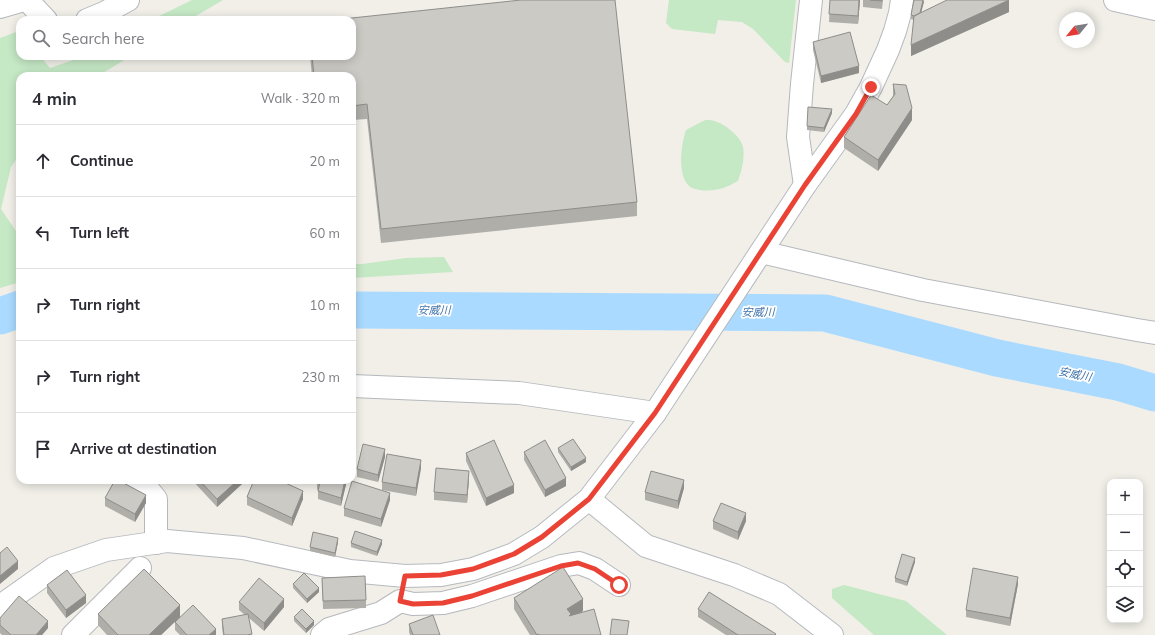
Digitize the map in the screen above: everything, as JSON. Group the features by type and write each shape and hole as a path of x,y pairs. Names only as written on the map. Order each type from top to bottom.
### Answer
{"street":[{"path":"0,8 24,0"},
{"path":"27,0 42,16"},
{"path":"97,16 128,0"},
{"path":"805,185 798,137 811,0"},
{"path":"0,610 6,602 54,568 106,550 167,541 243,548 350,571 405,576 441,575 473,569 514,554 542,537 589,499 655,413 805,185 856,114 871,87 893,38 902,0"},
{"path":"1115,0 1155,9"},
{"path":"758,257 923,290 1155,333"},
{"path":"356,386 519,393 655,413"},
{"path":"141,484 147,488 156,499 156,543"},
{"path":"589,499 646,546 734,575 779,594 832,635"},
{"path":"322,635 329,629 380,612 400,601 413,604 443,603 472,596 561,566 578,563 595,569 619,585"},
{"path":"73,635 140,568"},
{"path":"400,601 405,576"}],"green space":[{"path":"192,0 223,0 196,16 159,16"},
{"path":"669,0 796,0 789,63 785,62 753,29 742,22 718,20 715,34 672,29 666,23"},
{"path":"16,32 16,60 43,60 50,68 73,60 124,60 105,72 16,72 16,160 11,167 1,209 16,231 16,283 0,288 0,38"},
{"path":"705,120 716,121 729,129 736,135 743,147 743,164 738,181 729,186 715,190 700,190 690,187 685,181 681,167 683,143 686,130"},
{"path":"444,257 453,272 356,278 356,264 406,258"},
{"path":"844,585 906,601 947,635 874,635 832,598 832,589"}],"building":[{"path":"521,0 615,0 637,202 381,229 367,104 356,105 356,72 314,72 312,60 356,60 356,18"},
{"path":"830,0 859,0 858,16 829,14"},
{"path":"914,0 923,0 920,13 914,16 911,15"},
{"path":"947,0 1009,0 911,45 914,16"},
{"path":"850,32 859,66 821,76 813,42"},
{"path":"893,84 906,85 912,108 878,160 844,137 871,95 887,105 895,94"},
{"path":"808,107 832,109 824,128 807,126"},
{"path":"573,439 586,458 571,467 558,448"},
{"path":"494,440 514,485 486,498 466,453"},
{"path":"545,440 566,478 545,490 524,452"},
{"path":"363,444 385,449 378,475 357,469"},
{"path":"387,454 421,460 416,488 382,482"},
{"path":"436,468 469,471 467,495 434,492"},
{"path":"651,471 684,480 678,501 645,492"},
{"path":"356,482 390,493 381,519 344,508 351,484 356,484"},
{"path":"113,484 125,484 146,495 135,514 105,498"},
{"path":"203,484 234,484 217,499"},
{"path":"252,484 288,484 303,491 292,518 247,497"},
{"path":"320,484 344,484 341,498 318,491"},
{"path":"721,503 746,513 738,532 713,521"},
{"path":"355,531 382,540 377,552 351,543"},
{"path":"313,532 338,538 335,553 310,547"},
{"path":"7,547 18,561 0,576 0,553"},
{"path":"902,554 915,558 907,582 895,578"},
{"path":"563,567 583,599 567,609 571,614 569,616 594,609 601,635 537,635 514,598"},
{"path":"973,568 1018,577 1010,618 966,610"},
{"path":"144,569 180,605 149,635 118,635 98,614"},
{"path":"67,570 86,595 66,610 47,585"},
{"path":"304,573 319,588 307,599 293,584"},
{"path":"365,576 366,600 323,601 322,578"},
{"path":"259,578 284,599 264,623 239,602"},
{"path":"709,592 776,634 738,635 698,609"},
{"path":"19,596 48,621 36,635 11,635 0,625 0,618"},
{"path":"193,605 216,629 209,635 187,635 175,622"},
{"path":"302,609 314,621 306,629 294,617"},
{"path":"248,614 252,634 224,635 222,619"},
{"path":"433,615 440,635 413,635 409,624"},
{"path":"612,619 629,621 627,635 610,635"}],"waterway":[{"name":"安威川","path":"0,316 16,310"},
{"name":"安威川","path":"356,310 825,313 997,358 1118,382 1155,393"}],"route":[{"path":"619,585 595,569 578,563 561,566 472,596 443,603 413,604 400,601 405,576 441,575 473,569 514,554 542,537 589,499 655,413 805,185 856,114 871,87"}]}
